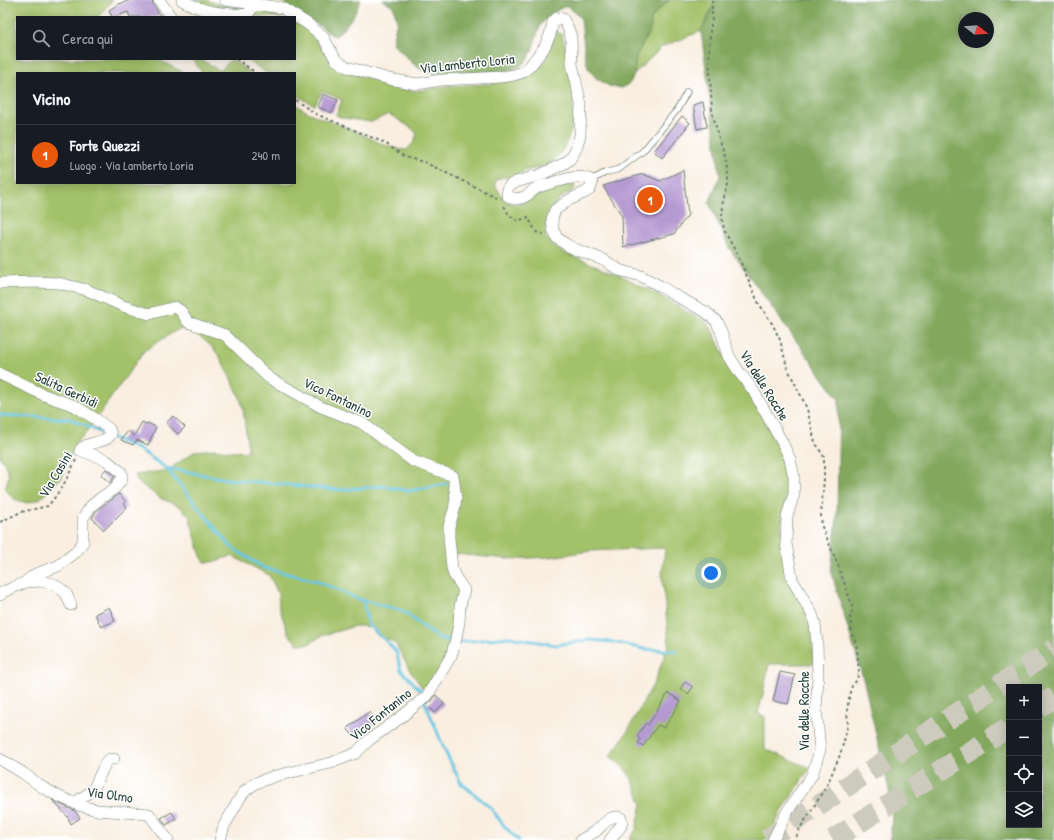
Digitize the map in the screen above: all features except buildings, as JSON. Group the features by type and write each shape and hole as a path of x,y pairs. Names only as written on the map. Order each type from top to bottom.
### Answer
{"street":[{"path":"160,0 170,16"},
{"path":"182,0 206,11 227,14 247,14 251,11 254,4"},
{"name":"Via Lamberto Loria","path":"225,0 282,8 295,16"},
{"name":"Via Lamberto Loria","path":"296,17 308,24 322,37 336,60 347,67 389,79 418,84 441,80 501,77 519,74 530,66 544,48 550,35 553,22 557,18 563,20 571,37 572,64 581,104 580,135 576,149 570,159 565,163 540,175 516,182 510,185 507,189 507,195 514,199 530,194 536,188 568,179 587,178 591,180 592,184 590,189 566,202 555,210 552,219 553,229 558,238"},
{"name":"Via delle Rocche","path":"558,238 567,245 604,260 619,270 641,276 706,312 716,321 721,331 728,356 757,396 790,459 794,477 794,494 787,516 786,543 792,579 812,614 815,625 818,678 816,708 820,750 812,775 786,812 773,840"},
{"name":"Vico Fontanino","path":"0,283 58,283 87,290 123,306 149,314 175,307 181,311 188,322 225,335 269,378 321,407 362,422 413,461 453,476 456,498 449,526 448,538 454,575 464,590 460,606 460,623 451,656 427,696 400,718 369,740 356,754 331,764 275,776 256,783 246,790 241,796 224,826 220,840"},
{"name":"Salita Gerbidi","path":"0,374 44,395 75,406 109,429 108,437 82,448"},
{"path":"0,595 2,592 24,583 36,574 58,566 76,552 83,542 83,518 91,506 115,488 122,479 121,472 106,460 82,448"},
{"path":"24,583 40,581 54,584 66,593 71,605"},
{"name":"Via Olmo","path":"0,759 42,787 81,806 97,810 149,814 168,840"},
{"path":"74,803 93,790 106,762 110,759 114,759"},
{"path":"581,840 613,817 621,818 621,826 610,840"}],"lane":[{"name":"Via Lamberto Loria","path":"591,180 605,172 619,169 643,150 677,110 687,92"}],"path":[{"path":"712,0 709,56 712,111 725,156 728,175 728,184 722,216 724,230 738,256 758,302 780,340 787,368 807,409 815,442 824,457 821,515 822,527 852,605 850,618 852,634 857,648 859,673 850,692 847,710 848,724 840,755 827,785 800,828 795,840"},
{"path":"237,60 255,72"},
{"path":"296,101 316,114 385,143 405,157 424,162 500,199"},
{"path":"503,204 509,215 518,221 528,217 536,232 558,238"},
{"name":"Via Casini","path":"0,522 21,512 48,506 65,482 82,448"}],"green space":[{"path":"0,0 113,0 99,16 16,16 16,60 159,60 183,72 16,72 16,184 296,184 296,105 309,113 355,131 387,146 407,150 414,142 417,134 413,129 389,114 371,122 343,118 336,115 342,100 322,91 315,105 296,95 296,72 265,72 247,60 296,60 296,23 304,28 316,40 337,67 402,89 416,91 445,86 491,84 517,79 532,73 543,64 556,32 562,34 572,83 572,120 569,136 562,151 548,164 539,168 525,171 513,177 502,177 496,180 495,185 505,201 518,205 553,187 575,184 574,190 566,194 551,209 546,221 546,238 562,252 622,276 706,321 727,362 756,403 785,460 790,479 781,526 805,610 811,625 814,664 769,664 758,713 765,717 765,749 810,768 780,814 768,840 629,840 636,830 642,804 631,777 623,767 610,756 626,734 655,681 669,644 662,576 665,548 590,551 550,557 507,559 446,553 460,594 448,656 425,691 410,671 397,646 392,641 379,637 369,627 355,626 321,636 309,644 297,644 288,633 279,607 278,593 269,575 232,556 212,562 205,562 201,556 189,516 179,506 160,498 138,482 135,475 168,470 195,451 215,449 235,452 248,451 243,408 239,395 220,357 211,346 190,328 177,330 144,351 86,433 77,442 60,479 40,499 27,503 14,499 5,489 9,475 4,462 0,458"},
{"path":"189,0 207,0 220,5 246,8 245,11 218,11"},
{"path":"280,0 361,0 354,15 336,36 330,34 320,26 297,14"},
{"path":"382,0 670,0 655,13 651,20 649,32 636,56 632,80 628,85 622,88 609,86 596,78 588,68 585,56 581,19 567,6 555,12 545,20 538,30 534,45 528,58 518,67 510,70 490,73 437,74 424,71 415,65 392,42 397,20 393,6"},
{"path":"670,0 716,0 701,31 662,47 634,74 636,56 651,26 651,20 655,13"},
{"path":"716,0 1054,0 1054,840 890,840 893,808 864,682 831,571 837,516 839,400 729,248 709,203 720,176 701,31"},
{"path":"267,8 287,16 251,16"},
{"path":"193,60 203,61 220,71 230,60 232,60 250,72 202,72"}],"waterway":[{"path":"0,415 71,419 106,435"},
{"path":"111,437 140,450 166,468 227,479 339,490 383,486 409,491 446,484"},
{"path":"166,468 231,547 264,568 317,581 358,599 403,611 438,638 462,642 509,637 556,645 589,640 613,642 644,649 677,651"},
{"path":"363,601 368,624 396,651 401,670 421,691 423,696"},
{"path":"425,702 446,753 461,783 490,807 505,827 518,840"}],"tunnel":[{"path":"766,840 1054,649"},
{"path":"1042,705 1054,697"},
{"path":"833,840 1006,729"}],"place":[{"name":"Forte Quezzi","path":"650,200"}]}
